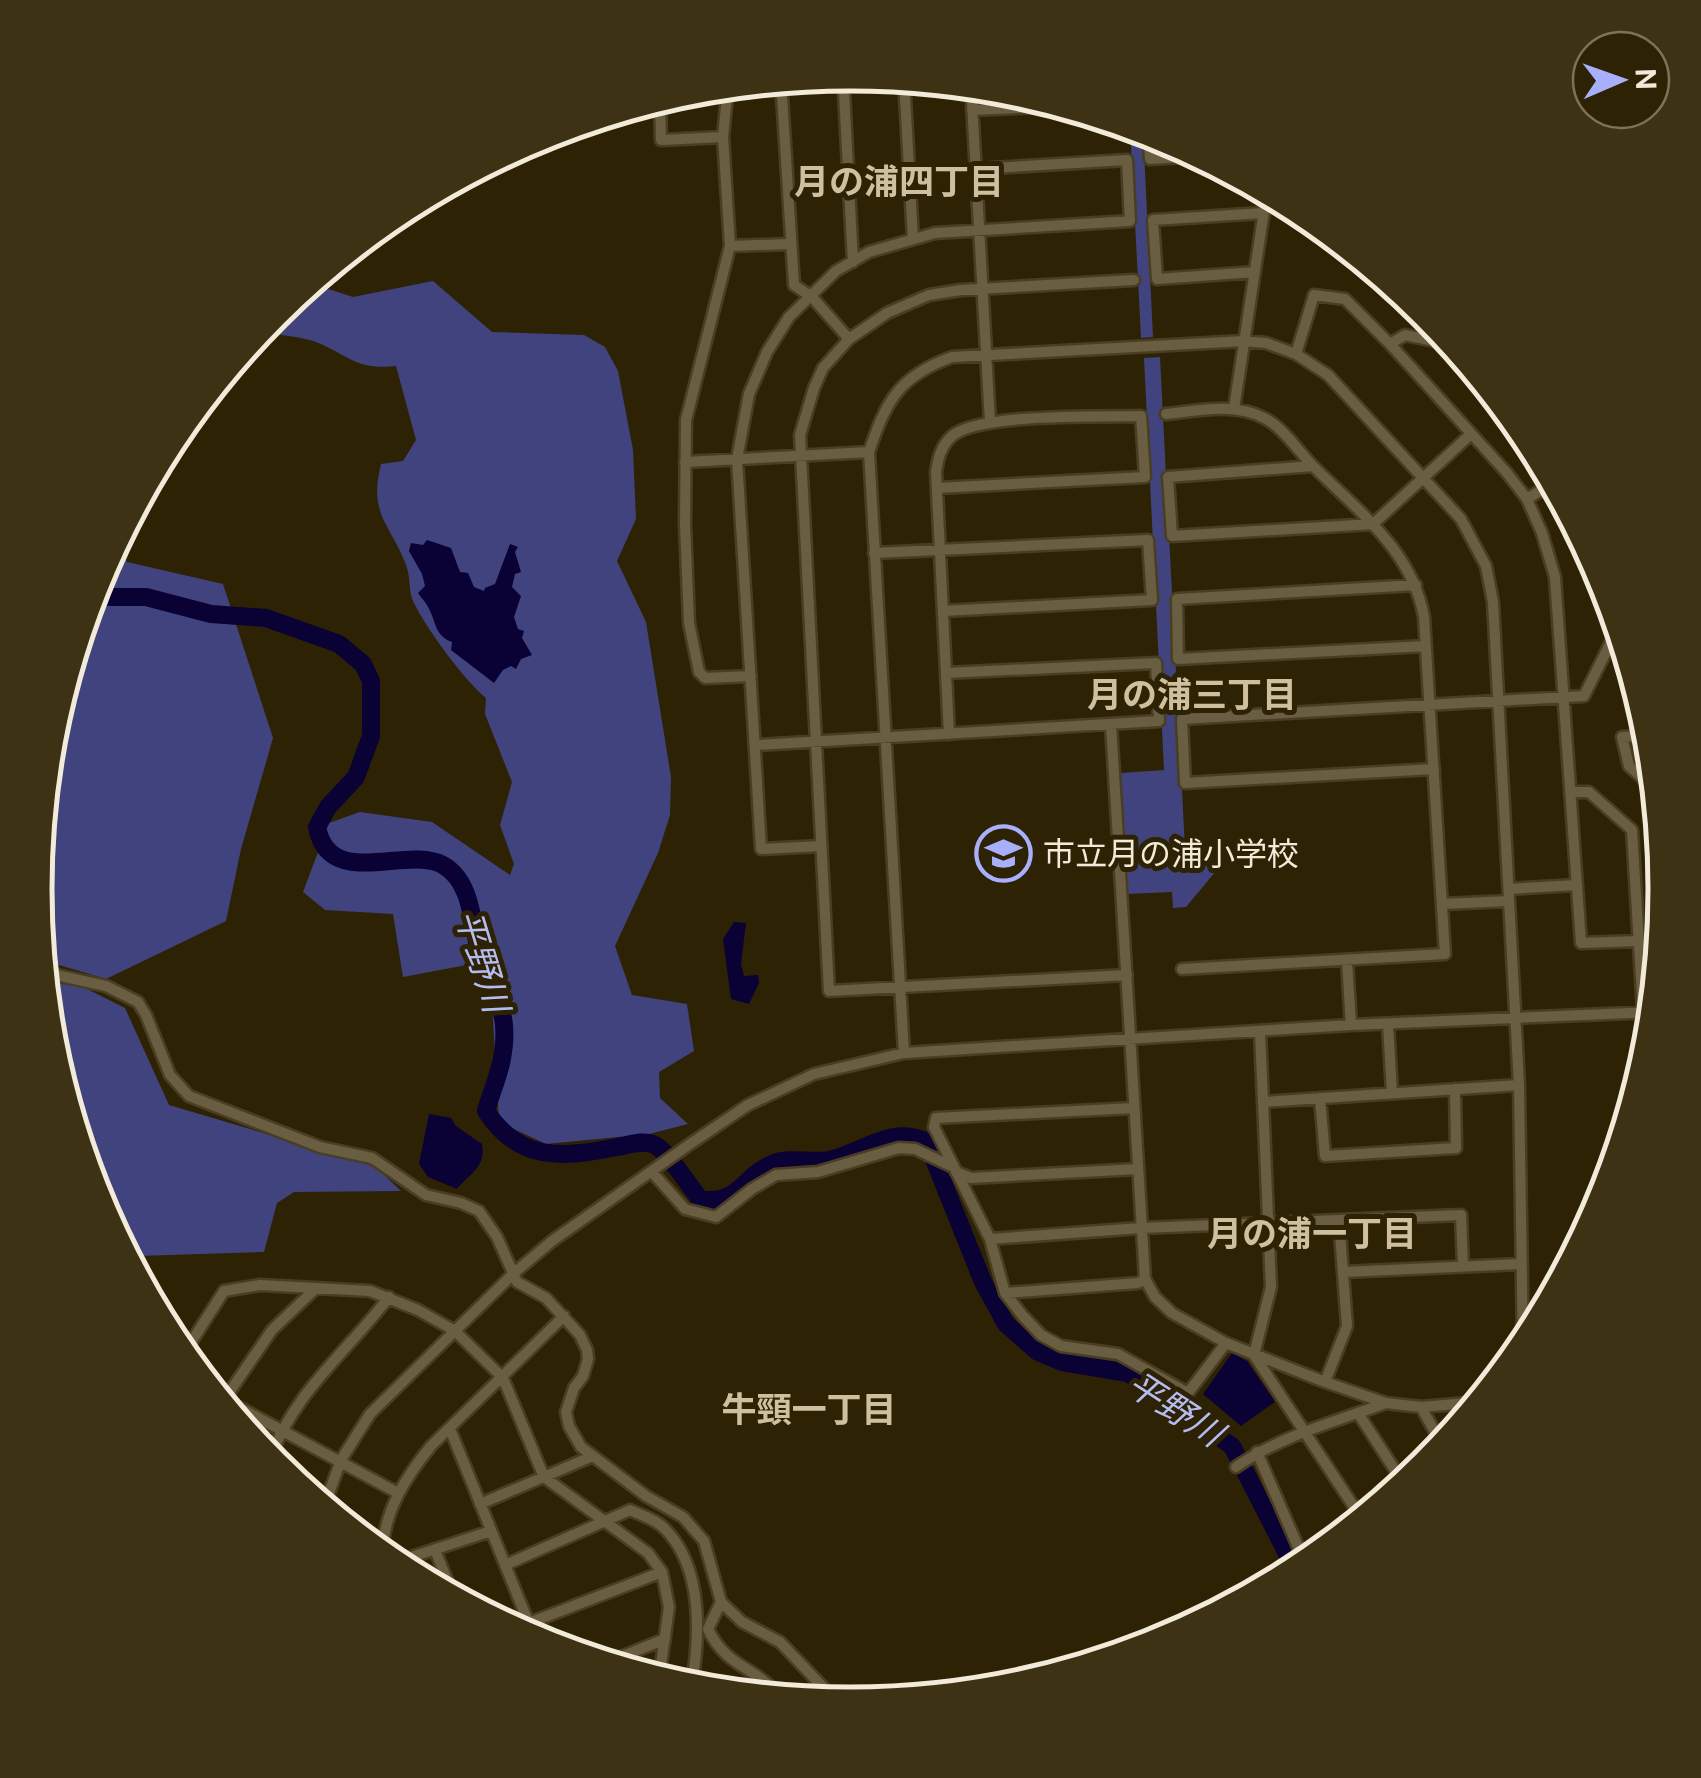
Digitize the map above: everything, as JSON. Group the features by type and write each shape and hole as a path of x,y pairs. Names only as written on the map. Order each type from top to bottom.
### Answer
{"street":[{"path":"844,91 854,262"},
{"path":"905,93 913,238"},
{"path":"783,94 794,286 812,298 849,339"},
{"path":"727,101 723,137 730,246 686,420 690,623 699,672 706,678 751,676"},
{"path":"971,101 990,422"},
{"path":"972,110 1015,108"},
{"path":"661,114 662,140 723,137"},
{"path":"1149,149 1150,159 1169,158"},
{"path":"820,846 761,849 737,459 745,411 762,361 789,317 836,272 869,252 913,238 980,230 1130,221 1126,160 976,170"},
{"path":"1234,408 1264,207"},
{"path":"1255,272 1157,278 1154,220 1263,213"},
{"path":"730,246 790,244"},
{"path":"1127,975 829,990 800,435 824,368 849,339 887,313 929,296 1134,280"},
{"path":"1296,354 1314,295 1345,299 1527,499 1555,577 1581,943 1639,941"},
{"path":"1390,344 1405,335 1429,340"},
{"path":"904,1054 868,452 883,408 906,381 931,365 952,358 1244,341 1266,343 1296,354 1328,376 1462,519 1486,566 1493,602 1516,1016 1521,1320"},
{"path":"1166,414 1234,408 1265,418 1373,524 1402,558 1416,585 1426,646 1444,954 1182,969"},
{"path":"937,488 1145,476 1141,416 990,422 963,429 944,446 936,472 950,734"},
{"path":"1313,466 1168,477 1172,536 1373,524 1471,434"},
{"path":"684,462 868,452"},
{"path":"1527,499 1542,490"},
{"path":"874,553 1148,540 1152,600 943,611"},
{"path":"1416,585 1177,599 1178,659 1426,646"},
{"path":"1434,770 1185,783 1182,719 1584,696 1610,644"},
{"path":"756,745 1158,721 1156,662 946,674"},
{"path":"1111,725 1141,1228 1145,1279 1154,1297 1172,1313 1254,1355 1386,1403 1421,1407 1460,1404"},
{"path":"1634,736 1622,737 1629,766 1640,776"},
{"path":"1570,792 1589,792 1632,830 1644,977"},
{"path":"1509,888 1576,885"},
{"path":"1442,904 1510,901"},
{"path":"1347,961 1350,1025"},
{"path":"57,975 106,986 138,1002 170,1076 190,1096 320,1147 372,1158 426,1196 472,1206 491,1226 517,1282 546,1298 580,1335 588,1359 568,1402 568,1426 581,1447 646,1496 684,1517 704,1541 722,1602 742,1622 780,1642 822,1686"},
{"path":"329,1493 340,1460 370,1414 514,1273 552,1241 748,1105 814,1074 904,1054 1350,1025 1639,1012"},
{"path":"1388,1024 1392,1094"},
{"path":"1260,1032 1271,1287 1254,1355 1354,1507"},
{"path":"1264,1102 1519,1085"},
{"path":"1320,1098 1325,1156 1456,1148 1454,1090"},
{"path":"1134,1108 936,1118 934,1127 990,1240 1004,1293 1041,1335 1061,1346 1118,1354 1188,1393 1226,1342"},
{"path":"652,1172 684,1209 716,1217 776,1175 818,1172 899,1148 915,1148 971,1178 1138,1169"},
{"path":"990,1240 1141,1228 1461,1215 1463,1266"},
{"path":"1326,1382 1347,1326 1339,1220"},
{"path":"1344,1272 1520,1264"},
{"path":"1004,1293 1138,1283 1145,1279"},
{"path":"193,1340 224,1291 260,1286 351,1289 389,1297 455,1331 503,1378 544,1477 648,1553 662,1572 669,1607 661,1664"},
{"path":"229,1389 272,1330 315,1289"},
{"path":"276,1442 327,1365 389,1297"},
{"path":"385,1536 388,1514 398,1493 431,1446 564,1316"},
{"path":"1236,1467 1304,1431 1386,1403"},
{"path":"1421,1407 1434,1433"},
{"path":"1358,1413 1396,1471"},
{"path":"251,1415 398,1493"},
{"path":"450,1429 527,1618"},
{"path":"1258,1452 1299,1549"},
{"path":"480,1504 593,1456"},
{"path":"505,1565 630,1510 664,1527 682,1554 696,1600 694,1672"},
{"path":"413,1557 492,1531"},
{"path":"435,1550 446,1577"},
{"path":"534,1621 662,1572"},
{"path":"722,1602 708,1629 718,1649 746,1672 768,1682"},
{"path":"626,1655 665,1639"}],"shaded area":[{"path":"1131,142 1144,147 1153,337 1141,338"},
{"path":"433,281 492,332 584,335 605,347 618,371 633,450 636,519 617,561 646,622 671,777 670,815 658,853 615,946 632,995 687,1004 694,1051 659,1072 660,1098 688,1124 649,1134 546,1144 499,1122 492,1003 472,964 403,977 393,914 325,910 303,892 329,823 360,812 432,822 510,875 514,864 500,825 512,782 485,714 486,698 456,666 419,612 411,597 406,565 379,508 381,464 403,461 416,440 396,366 356,362 314,341 277,334 325,288 353,297"},
{"path":"1160,357 1185,849 1206,849 1221,865 1186,907 1173,908 1172,892 1127,894 1121,773 1164,770 1144,358"},
{"path":"427,540 451,548 460,572 468,573 474,587 484,591 495,584 510,544 518,547 515,552 521,572 515,574 512,587 521,596 514,617 518,629 524,631 522,638 532,655 521,659 516,669 511,666 503,670 494,683 451,650 452,642 439,632 418,593 425,586 409,551 411,543 423,545"},
{"path":"125,558 127,562 223,584 273,738 241,849 226,921 106,979 56,964 54,837 59,785 80,682"},
{"path":"734,922 746,923 741,964 744,976 758,975 759,983 749,1004 731,999 723,939"},
{"path":"58,984 81,986 125,1008 169,1105 375,1166 401,1191 294,1192 277,1203 264,1252 142,1256 95,1146 68,1045"},
{"path":"429,1114 451,1118 482,1144 479,1165 457,1189 428,1177 419,1164"},
{"path":"1232,1353 1247,1361 1275,1402 1241,1426 1203,1394"}],"waterway":[{"name":"平野川","path":"108,597 146,597 211,614 266,618 339,644 363,664 371,681 371,736 356,777 328,807 317,827 324,846 337,857 352,862 427,860 443,865 461,884 471,909 482,963 504,1023 502,1059 486,1111 513,1140 527,1148 560,1154 651,1143 661,1149 700,1199 713,1200 732,1194 763,1169 780,1161 829,1160 902,1136 927,1142 983,1282 1006,1324 1038,1352 1062,1362 1128,1373 1232,1446 1289,1556"}],"place":[{"name":"市立月の浦小学校","path":"1004,854"}],"district":[{"name":"月の浦四丁目","path":"899,182"},
{"name":"月の浦三丁目","path":"1192,695"},
{"name":"月の浦一丁目","path":"1312,1234"},
{"name":"牛頸一丁目","path":"809,1410"}]}
